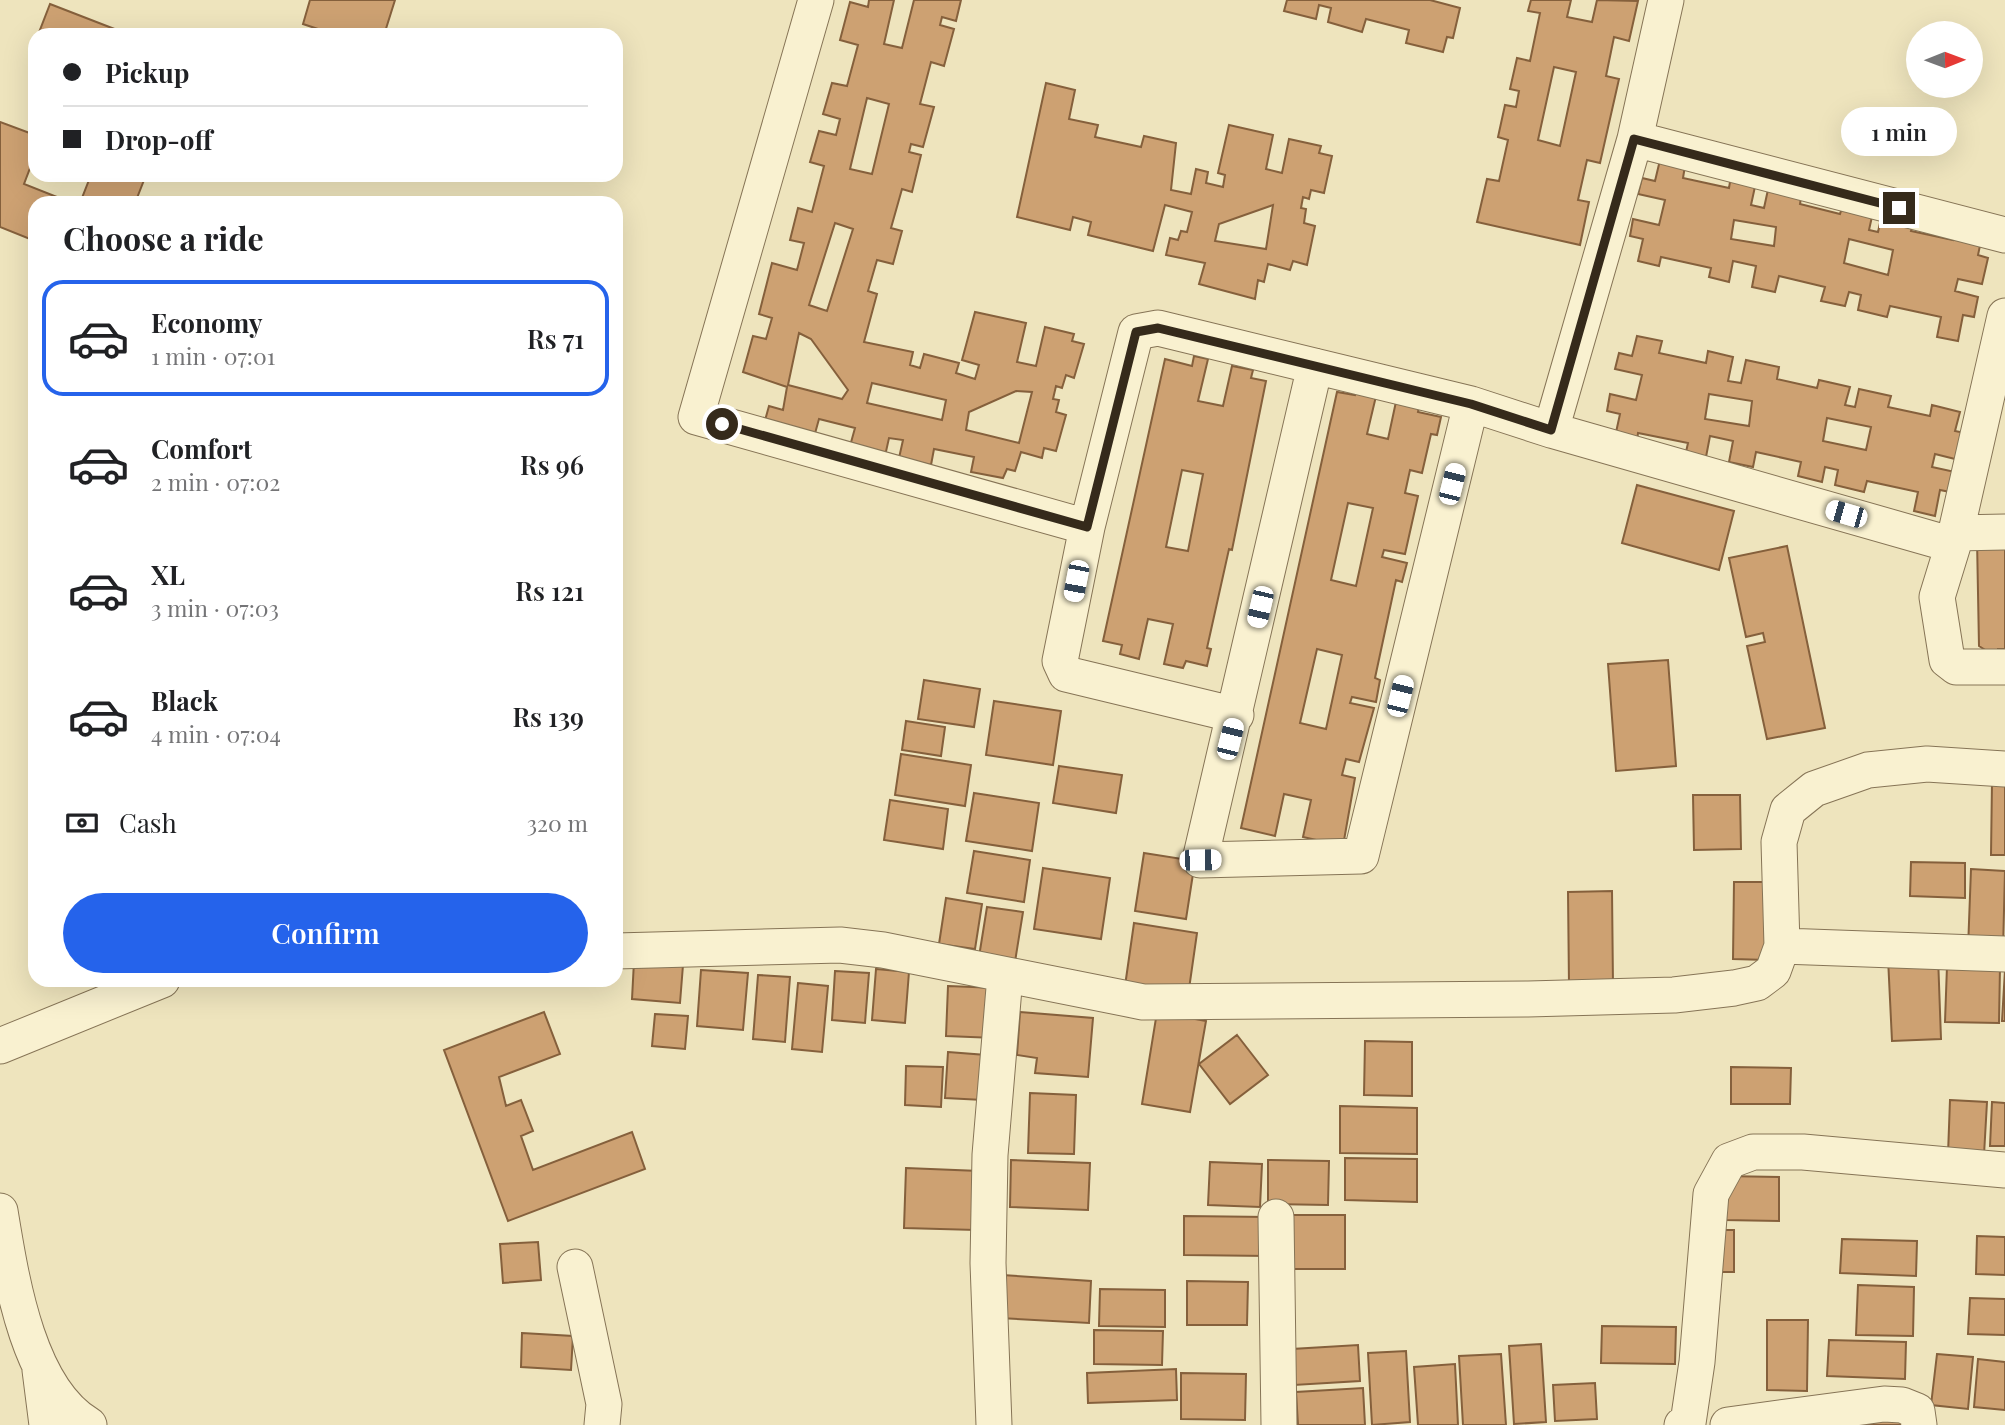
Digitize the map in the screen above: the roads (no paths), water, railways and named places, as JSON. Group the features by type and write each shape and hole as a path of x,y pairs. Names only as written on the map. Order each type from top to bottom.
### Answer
{"street":[{"path":"816,0 696,417 1087,527"},
{"path":"1551,430 1634,139 1666,0"},
{"path":"1634,139 2005,235"},
{"path":"2005,316 1954,539 1937,597 1947,660 1956,667 2005,667"},
{"path":"1236,715 1066,674 1060,661 1087,527 1136,332 1158,328 1471,404 1551,430 1954,539 2005,532"},
{"path":"1315,366 1236,715 1200,860 1361,856 1471,404"},
{"path":"623,951 840,945 883,950 1143,1002 1674,995 1757,983 1773,971 1782,946 1779,842 1787,810 1814,789 1868,770 1927,765 2005,769"},
{"path":"1782,946 2005,954"},
{"path":"994,1425 988,1263 990,1155 1005,976"},
{"path":"0,1046 145,987"},
{"path":"1694,1424 1711,1194 1729,1161 1753,1152 1804,1152 2005,1170"},
{"path":"0,1211 13,1283 28,1339 50,1382 79,1419 89,1425"},
{"path":"1276,1217 1279,1425"},
{"path":"575,1267 604,1404 602,1425"},
{"path":"40,1362 41,1396 47,1425"},
{"path":"1728,1425 1884,1404 1902,1405 1917,1411 1919,1425"}]}
